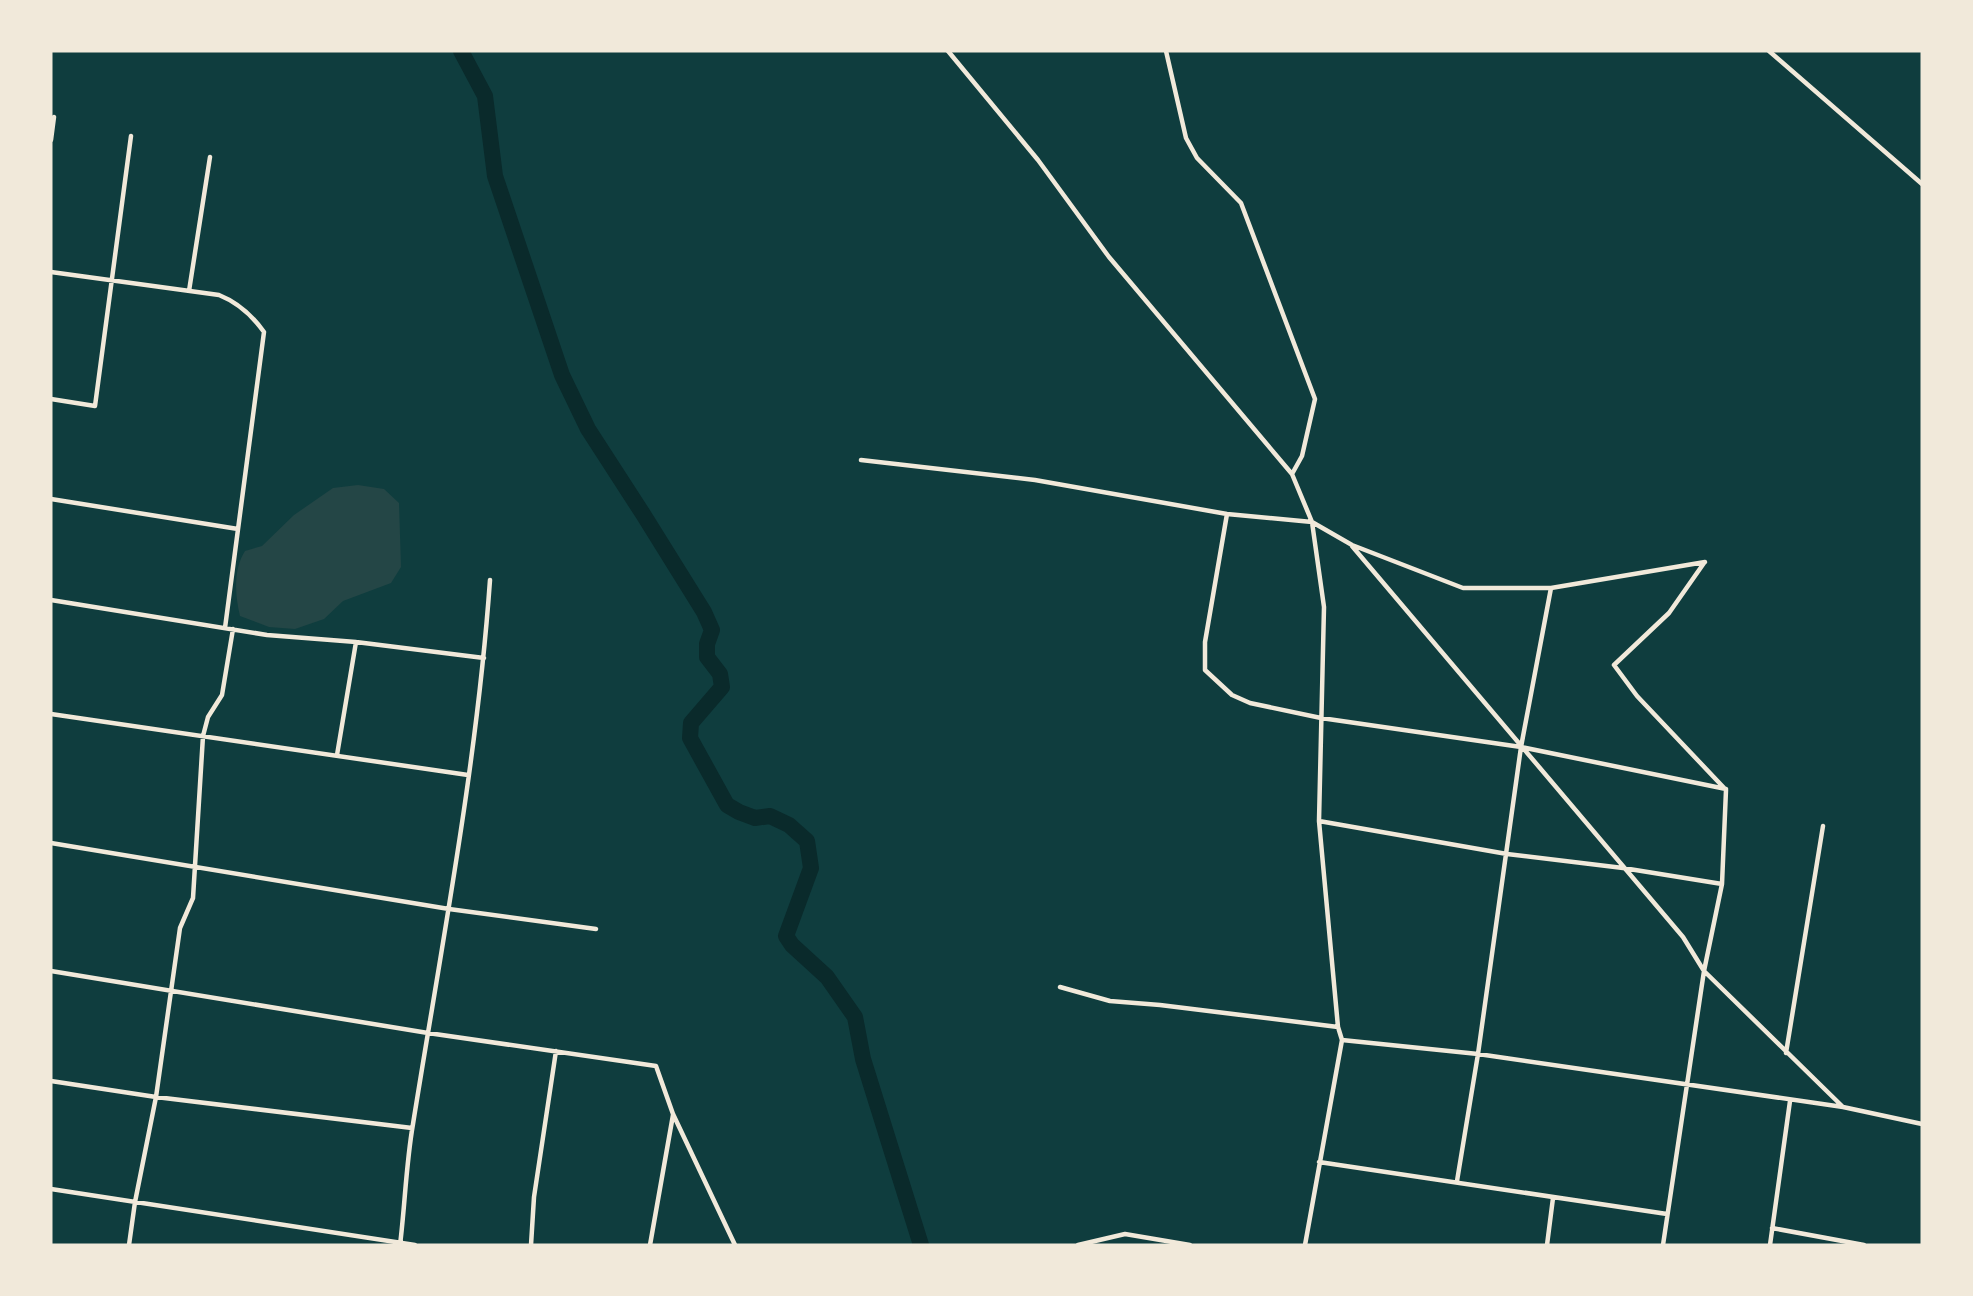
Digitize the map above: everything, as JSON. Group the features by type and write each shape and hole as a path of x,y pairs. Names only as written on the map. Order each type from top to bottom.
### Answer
{"street":[{"path":"948,51 1038,160 1109,257 1292,474 1312,522 1324,607 1320,821 1338,1027 1342,1040 1305,1245"},
{"path":"1166,51 1186,138 1197,158 1241,203 1315,399 1301,456 1292,474"},
{"path":"1769,51 1922,184"},
{"path":"51,140 54,117"},
{"path":"51,399 95,406 131,136"},
{"path":"189,291 209,157"},
{"path":"51,272 219,295 231,299 255,319 264,332 225,628"},
{"path":"861,460 1035,480 1227,514 1312,522 1352,545 1463,588 1551,588 1705,562 1669,613 1614,664 1637,696 1726,790 1721,884 1704,971 1663,1245"},
{"path":"51,499 238,529"},
{"path":"1227,514 1205,642 1205,670 1232,695 1250,703 1321,718 1521,747 1726,790"},
{"path":"1352,545 1683,937 1704,971 1843,1107"},
{"path":"400,1244 412,1128 449,909 484,658 490,580"},
{"path":"1457,1181 1478,1054 1521,747 1551,588"},
{"path":"51,600 267,635 356,642 484,658"},
{"path":"129,1245 156,1097 180,928 193,898 203,736 208,717 222,695 233,629"},
{"path":"337,755 356,642"},
{"path":"51,714 468,775"},
{"path":"1320,821 1507,854 1623,868 1721,884"},
{"path":"1786,1053 1823,826"},
{"path":"51,843 449,909 596,929"},
{"path":"51,971 428,1033 656,1066 673,1114 735,1245"},
{"path":"1060,987 1110,1001 1338,1027"},
{"path":"1342,1040 1478,1054 1843,1107 1922,1124"},
{"path":"531,1245 534,1197 556,1051"},
{"path":"51,1081 156,1097 412,1128"},
{"path":"1770,1245 1790,1101"},
{"path":"650,1245 673,1114"},
{"path":"1319,1162 1667,1214"},
{"path":"51,1189 415,1245"},
{"path":"1547,1245 1553,1198"},
{"path":"1772,1228 1864,1245"},
{"path":"1078,1245 1125,1234 1190,1245"}],"shaded area":[{"path":"358,485 384,489 399,503 401,567 391,583 343,601 324,619 295,629 269,627 240,616 236,583 238,566 245,551 262,546 294,515 333,488"}],"waterway":[{"path":"461,51 485,96 495,176 562,375 588,429 704,612 712,630 707,644 707,657 720,674 722,687 691,723 690,738 727,805 755,818 770,816 789,825 807,841 811,868 786,936 792,945 827,977 855,1017 863,1059 921,1245"}]}
